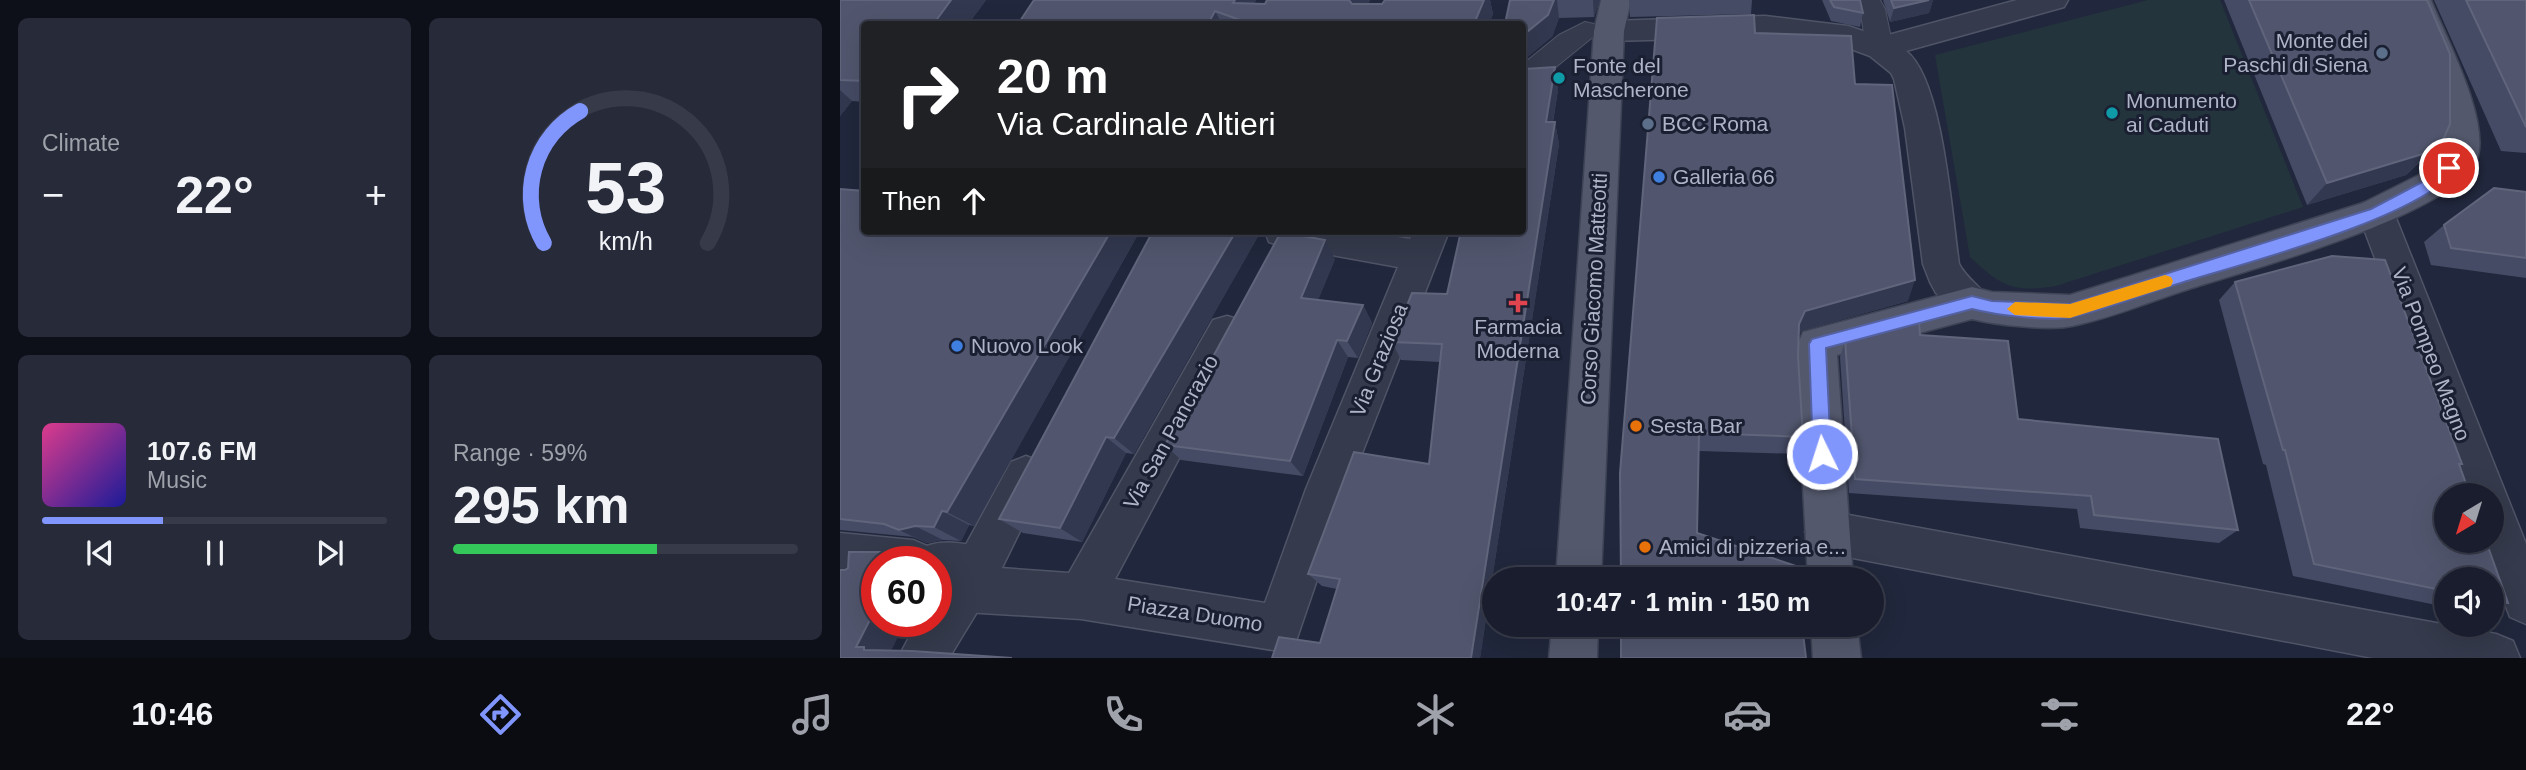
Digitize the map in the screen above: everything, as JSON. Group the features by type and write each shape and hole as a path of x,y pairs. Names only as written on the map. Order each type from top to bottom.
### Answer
{"main road":[{"path":"1829,567 1817,344 1972,303 1992,308 2070,311 2314,235 2376,213 2437,181 2461,156 2462,118 2416,0"},
{"name":"Corso Giacomo Matteotti","path":"1579,567 1603,20"},
{"path":"1573,658 1575,637"},
{"path":"1835,637 1837,658"}],"street":[{"path":"1868,0 1873,9 1880,48"},
{"path":"1880,48 2053,0"},
{"path":"1526,77 1568,41 1603,20 1779,13 1880,48 1905,66 1916,95 1941,264 1949,282 1972,303"},
{"name":"Via Pompeo Magno","path":"2376,213 2480,483"},
{"path":"1262,269 1280,235"},
{"path":"1318,235 1426,244"},
{"name":"Via Graziosa","path":"1327,489 1426,244"},
{"name":"Via San Pancrazio","path":"1081,596 1242,305"},
{"path":"922,658 960,574 1047,438"},
{"name":"Piazza Duomo","path":"960,574 1279,628 1327,489"},
{"path":"1827,532 2496,658"},
{"path":"2504,544 2526,601"},
{"path":"840,555 861,557"}],"shaded area":[{"path":"2148,0 2220,0 2303,207 2056,286 2018,288 1999,281 1970,257 1935,55"}],"building":[{"path":"840,0 951,0 936,21 861,21 861,81 840,80"},
{"path":"1034,0 1235,0 1233,3 1265,4 1267,0 1349,0 1352,4 1382,4 1385,0 1484,0 1475,21 1243,21 1215,11 1210,21 1020,21"},
{"path":"1510,0 1554,0 1548,15 1526,33 1526,21 1506,21"},
{"path":"1830,0 1860,0 1863,13 1834,7"},
{"path":"1891,0 1929,0 1894,8"},
{"path":"2249,0 2427,0 2450,54 2450,124 2444,138 2429,152 2327,183"},
{"path":"2466,0 2526,0 2526,127"},
{"path":"1754,15 1755,33 1851,36 1855,84 1892,85 1915,280 1805,311 1799,324 1798,357 1803,437 1699,433 1697,533 1796,567 1621,567 1620,473 1657,18"},
{"path":"1555,67 1546,122 1555,122 1485,567 1482,567 1482,588 1471,658 1272,658 1279,637 1320,643 1340,579 1308,574 1354,452 1429,464 1442,344 1392,342 1412,293 1447,294 1460,235 1526,235 1526,69"},
{"path":"2494,188 2526,192 2526,258 2451,248 2444,225"},
{"path":"840,189 861,191 861,235 1109,235 947,512 942,511 934,527 915,526 899,530 884,524 840,519"},
{"path":"1151,235 1234,235 1114,438 1106,437 1060,528 999,519"},
{"path":"1279,235 1325,240 1301,298 1363,305 1347,341 1337,340 1290,461 1165,445"},
{"path":"2332,256 2385,260 2462,464 2459,464 2466,483 2434,483 2434,553 2490,553 2495,567 2434,567 2434,589 2314,564 2285,450 2235,282"},
{"path":"1919,321 1920,335 2008,341 2018,419 2218,439 2238,530 2094,515 2091,496 1855,479 1845,340"},
{"path":"849,552 861,552 861,637 856,647 864,647 864,650 1012,658 840,658 840,570 848,568"},
{"path":"1621,637 1803,637 1806,658 1621,658"}],"slow traffic":[{"path":"2015,309 2070,311 2165,281"}],"place":[{"name":"Monte dei Paschi di Siena","path":"2382,53"},
{"name":"Fonte del Mascherone","path":"1559,78"},
{"name":"Monumento ai Caduti","path":"2112,113"},
{"name":"BCC Roma","path":"1648,124"},
{"name":"Galleria 66","path":"1659,177"},
{"name":"Farmacia Moderna","path":"1518,303"},
{"name":"Nuovo Look","path":"957,346"},
{"name":"Sesta Bar","path":"1636,426"},
{"name":"Amici di pizzeria e...","path":"1645,547"}],"route":[{"path":"1822,454 1817,344 1972,303 1992,308 2070,311 2376,213 2437,181 2449,168"}]}
